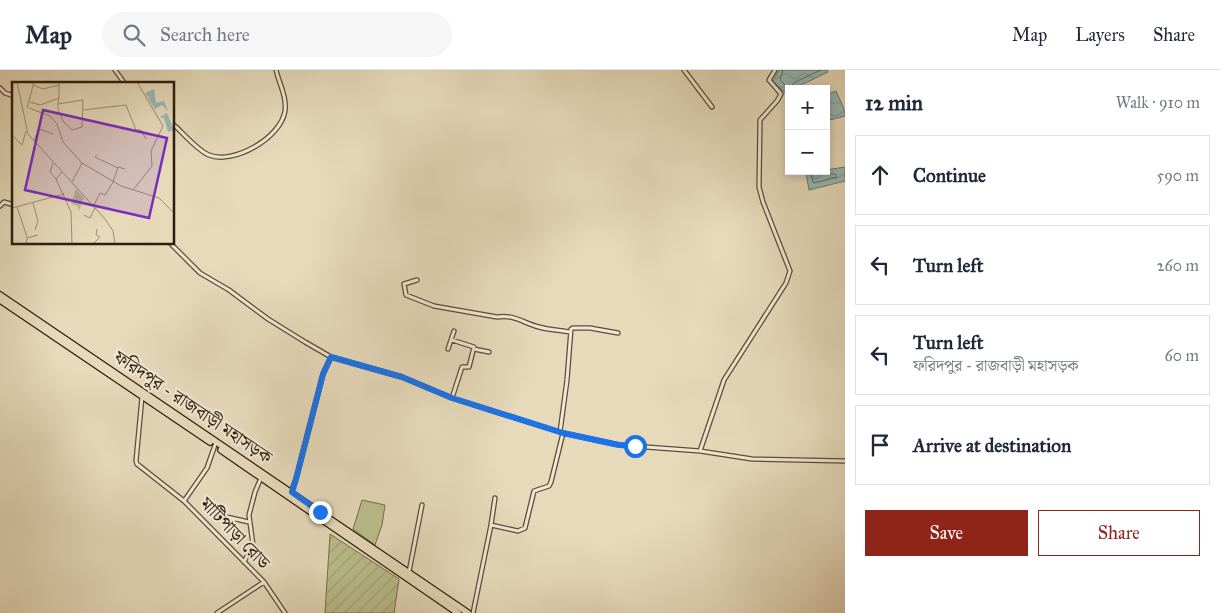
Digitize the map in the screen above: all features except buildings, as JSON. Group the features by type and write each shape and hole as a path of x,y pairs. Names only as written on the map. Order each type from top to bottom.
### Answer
{"main road":[{"name":"ফরিদপুর - রাজবাড়ী মহাসড়ক","path":"0,294 468,613"},
{"name":"ফরিদপুর - রাজবাড়ী মহাসড়ক","path":"0,300 215,445 458,613"}],"street":[{"path":"115,70 124,82"},
{"path":"175,126 208,155 218,157 244,151 263,143 274,134 285,111 281,85 276,70"},
{"path":"684,70 712,107"},
{"path":"700,452 724,380 786,283 790,271 759,187 760,120 781,96 781,92 769,80 775,70"},
{"path":"0,88 5,93 12,95"},
{"path":"0,206 4,202 12,204"},
{"path":"172,245 200,273 229,290 268,319 331,357 402,377 452,398 561,433 619,445 700,452 752,459 845,461"},
{"path":"417,280 404,284 406,295 434,306 488,315 514,317 539,327 570,332"},
{"path":"491,525 518,531 525,528 534,491 550,484 561,433 570,332 573,328 590,328 618,333"},
{"path":"448,349 454,331"},
{"path":"452,340 473,346 474,349 489,352"},
{"path":"452,398 462,367 469,366 474,349"},
{"path":"292,492 323,374 331,357"},
{"path":"142,397 137,464 184,501"},
{"name":"মাটিপাড়া রোড","path":"215,445 207,468 184,501 264,582 285,613"},
{"path":"244,562 253,541 249,522 252,499 261,478"},
{"path":"472,613 495,498"},
{"path":"409,572 422,505"},
{"path":"222,516 249,522"},
{"path":"217,613 264,582"}],"green space":[{"path":"362,500 385,505 382,525 375,545 353,529"},
{"path":"330,534 399,579 394,613 325,613"}],"water":[{"path":"779,70 827,70 828,72 801,85 785,85 785,93 773,81"},
{"path":"836,91 845,111 845,116 830,120 830,93"},
{"path":"845,167 845,181 809,190 806,175 830,175 830,169"}],"route":[{"path":"320,512 292,492 323,374 331,357 402,377 452,398 563,433 619,445 635,446"}]}
